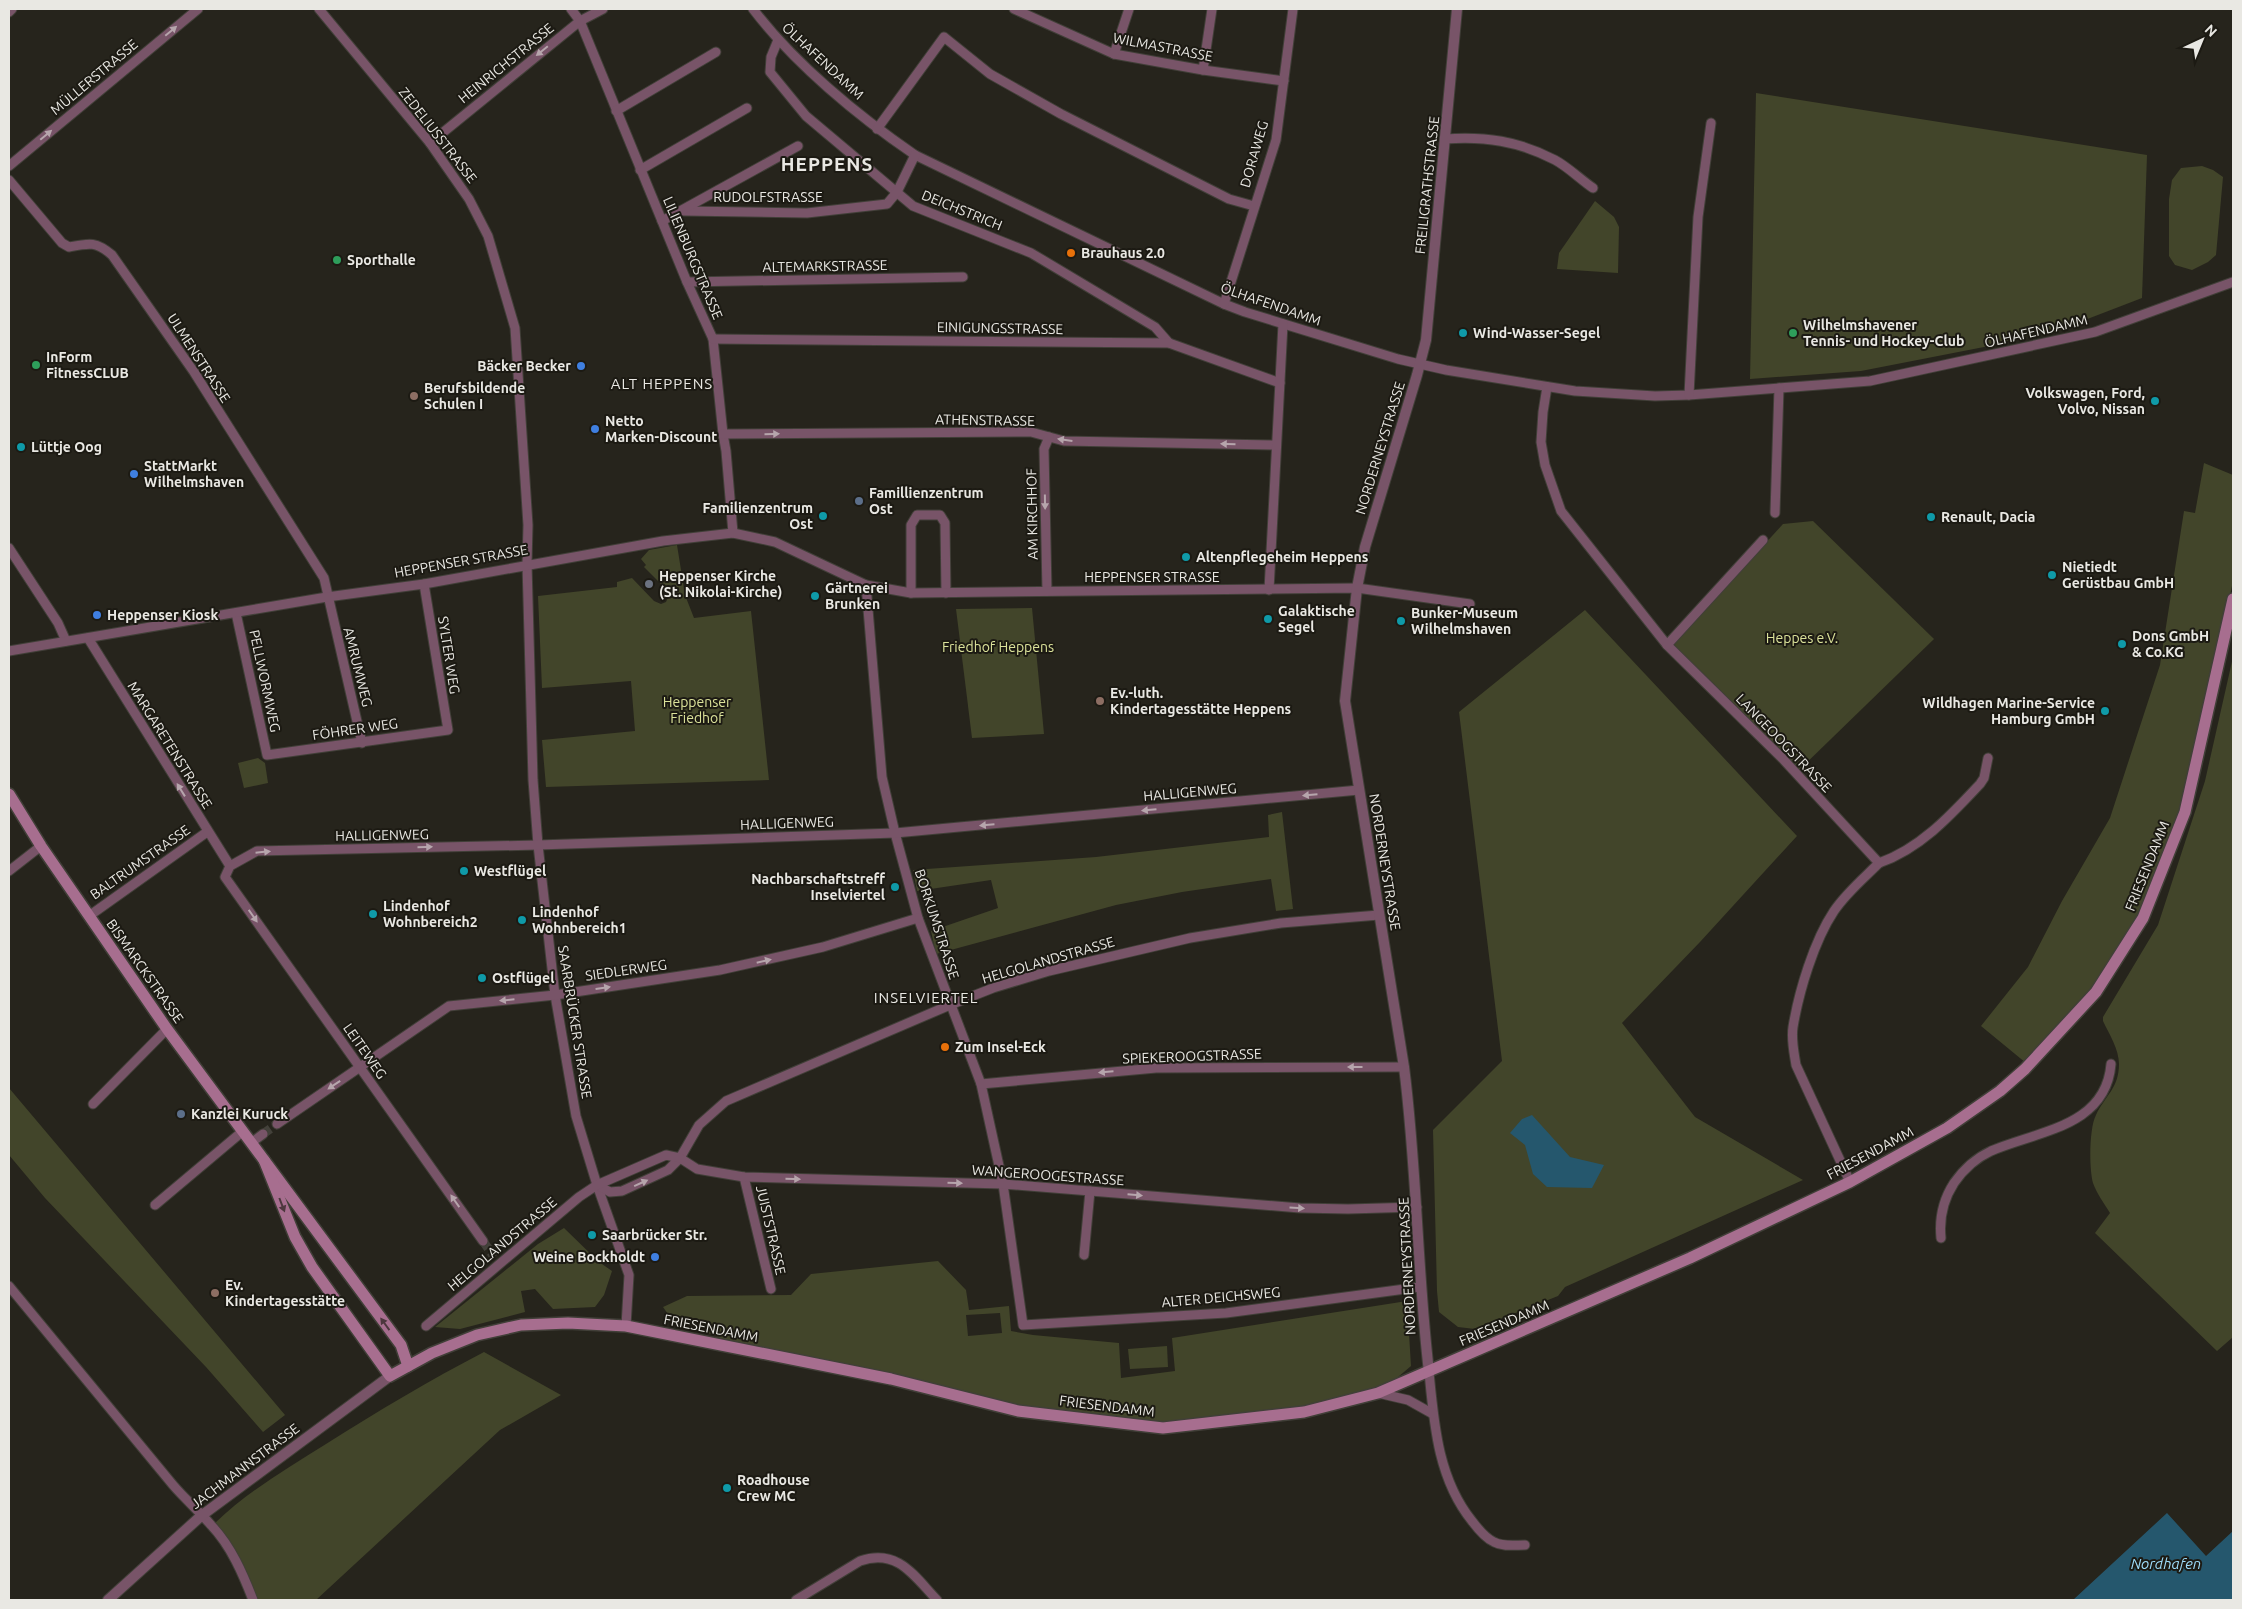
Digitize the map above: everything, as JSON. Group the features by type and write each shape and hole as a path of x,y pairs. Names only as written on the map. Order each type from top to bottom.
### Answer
{"main road":[{"name":"FRIESENDAMM","path":"408,1366 432,1353 478,1335 521,1325 568,1323 626,1326 892,1379 1018,1411 1163,1428 1304,1412 1378,1393 1428,1372 1690,1258 1850,1182 1923,1142 2000,1091 2025,1069 2096,992 2143,918 2185,812 2233,599"},
{"name":"BISMARCKSTRASSE","path":"9,794 41,846 167,1029 401,1345 408,1366"},
{"name":"BISMARCKSTRASSE","path":"264,1160 294,1237 312,1267 390,1376"},
{"path":"401,1345 415,1353 432,1353"},
{"name":"JACHMANNSTRASSE","path":"390,1376 408,1366"}],"street":[{"path":"9,12 12,9"},
{"name":"MÜLLERSTRASSE","path":"9,166 198,9"},
{"name":"ZEDELIUSSTRASSE","path":"319,9 430,143 470,199 488,236 515,328 528,525 527,564"},
{"name":"LILIENBURGSTRASSE","path":"571,9 580,21 640,170 713,339 733,533"},
{"name":"HEINRICHSTRASSE","path":"430,143 580,21 602,9"},
{"name":"ÖLHAFENDAMM","path":"753,9 778,40 877,130 915,155 1224,304 1283,324 1446,370 1547,387 1618,394 1688,395 1870,381 2095,332 2231,282"},
{"name":"WILMASTRASSE","path":"1014,9 1027,12 1114,54 1203,70 1284,81"},
{"path":"1114,54 1129,9"},
{"path":"1203,70 1212,9"},
{"name":"DORAWEG","path":"1224,304 1276,140 1293,9"},
{"name":"FREILIGRATHSTRASSE","path":"1420,364 1426,340 1457,9"},
{"path":"877,130 944,37 990,74 1061,114 1229,199 1254,206"},
{"name":"DEICHSTRICH","path":"778,40 771,57 770,72 806,116 913,206 1031,253 1155,327 1169,343"},
{"path":"616,111 716,52"},
{"path":"640,170 747,108"},
{"path":"1688,395 1698,217 1711,123"},
{"path":"1445,139 1476,138 1508,141 1555,160 1593,188"},
{"path":"662,221 684,211 798,146"},
{"path":"897,192 915,155"},
{"name":"ULMENSTRASSE","path":"9,180 62,243 69,247 92,243 101,245 112,255 194,372 324,578 327,597"},
{"name":"RUDOLFSTRASSE","path":"684,211 807,213 887,204 897,192"},
{"name":"ALTEMARKSTRASSE","path":"687,282 963,277"},
{"path":"1269,590 1283,324"},
{"name":"EINIGUNGSSTRASSE","path":"713,339 1169,343 1280,383"},
{"name":"NORDERNEYSTRASSE","path":"1420,364 1365,546 1357,588 1345,701 1404,1067 1411,1126 1420,1287 1428,1372"},
{"name":"LANGEOOGSTRASSE","path":"1547,387 1541,442 1545,465 1561,511 1667,645 1782,758 1879,863"},
{"path":"1775,513 1779,388"},
{"name":"ATHENSTRASSE","path":"723,434 1032,432 1064,441 1276,445"},
{"name":"AM KIRCHHOF","path":"1047,591 1044,449 1049,437"},
{"path":"911,593 911,524 917,515 940,515 945,523 946,593"},
{"name":"HEPPENSER STRASSE","path":"9,651 327,597 424,584 663,540 733,533 775,542 866,585 911,593 1357,588 1470,604"},
{"path":"1667,645 1763,540"},
{"path":"9,548 58,623 66,641"},
{"name":"SAARBRÜCKER STRASSE","path":"527,564 533,780 538,845 555,995 576,1116 597,1185 629,1275 626,1326"},
{"name":"SYLTER WEG","path":"424,584 448,730"},
{"name":"BORKUMSTRASSE","path":"866,585 882,777 918,918 981,1084 1003,1184 1023,1325"},
{"name":"AMRUMWEG","path":"327,597 362,743"},
{"name":"PELLWORMWEG","path":"236,613 267,755"},
{"name":"MARGARETENSTRASSE","path":"88,638 207,832 230,866"},
{"name":"FÖHRER WEG","path":"267,755 448,730"},
{"path":"1850,1182 1796,1064 1792,1047 1793,1028 1804,983 1825,928 1845,897 1879,863 1896,857 1945,821 1980,784 1988,758"},
{"name":"HALLIGENWEG","path":"230,866 257,851 538,845 895,833 1359,790"},
{"name":"BALTRUMSTRASSE","path":"89,916 207,832"},
{"path":"9,871 41,846"},
{"name":"LEITEWEG","path":"230,866 225,877 483,1241"},
{"name":"HELGOLANDSTRASSE","path":"597,1185 610,1192 622,1191 668,1170 680,1158 699,1125 726,1101 993,988 1050,971 1190,938 1281,923 1379,915"},
{"name":"SIEDLERWEG","path":"278,1124 449,1006 555,995 720,970 823,947 918,918"},
{"path":"92,1104 167,1029"},
{"path":"1941,1238 1942,1208 1948,1192 1966,1168 1989,1152 2064,1126 2083,1115 2092,1107 2106,1087 2112,1064"},
{"name":"SPIEKEROOGSTRASSE","path":"981,1084 1156,1068 1404,1067"},
{"path":"155,1205 242,1131"},
{"path":"251,1142 263,1134"},
{"name":"HELGOLANDSTRASSE","path":"426,1326 496,1260 597,1185 666,1155 680,1158"},
{"name":"WANGEROOGESTRASSE","path":"680,1158 697,1169 744,1177 1003,1184 1300,1208 1417,1207"},
{"name":"JUISTSTRASSE","path":"744,1177 771,1289"},
{"path":"1084,1255 1090,1191"},
{"path":"9,1286 173,1485 201,1516 212,1525 241,1569 253,1600"},
{"name":"ALTER DEICHSWEG","path":"1023,1325 1226,1313 1420,1287"},
{"path":"1428,1372 1433,1414 1444,1469 1451,1487 1465,1511 1478,1528 1495,1543 1525,1545"},
{"name":"JACHMANNSTRASSE","path":"108,1600 201,1516 390,1376"},
{"path":"1378,1393 1408,1400 1433,1414"},
{"path":"796,1600 871,1557 893,1559 910,1571 937,1600"}],"green space":[{"path":"1756,93 2147,155 2142,298 2077,323 1984,347 1861,371 1750,379"},
{"path":"2202,166 2213,170 2223,177 2216,255 2208,262 2192,270 2175,265 2169,256 2169,199 2172,180 2181,168"},
{"path":"1595,201 1614,217 1619,227 1618,273 1557,269 1559,253"},
{"path":"2204,463 2233,475 2233,581 2215,669 2181,810 2139,916 2093,989 2026,1063 1981,1026 2028,967 2062,901 2110,818 2160,665 2184,511 2195,513"},
{"name":"Heppes e.V.","path":"1813,521 1934,639 1797,772 1672,646 1783,524"},
{"name":"Heppenser Friedhof","path":"677,545 685,595 694,618 751,611 769,780 546,787 542,740 635,731 631,681 542,688 538,596 617,587 617,582 632,578 654,601 661,604 666,602 669,595 666,589 644,567 646,565 641,559 649,550"},
{"name":"Friedhof Heppens","path":"1032,608 1044,734 972,738 956,609"},
{"path":"1585,610 1797,836 1700,942 1622,1023 1695,1117 1803,1180 1565,1287 1558,1296 1475,1329 1458,1327 1439,1312 1433,1130 1502,1061 1459,712"},
{"path":"2233,657 2233,1337 2217,1351 2095,1233 2110,1213 2093,1183 2090,1149 2092,1129 2096,1115 2114,1086 2119,1064 2119,1058 2103,1017 2158,925 2205,781"},
{"path":"258,758 265,763 268,783 244,788 238,763"},
{"path":"1282,812 1293,909 1276,911 1271,879 1182,892 1116,905 936,954 931,931 998,908 991,880 917,891 913,870 1096,857 1269,837 1268,815"},
{"path":"9,1088 285,1415 263,1432 206,1367 45,1198 9,1155"},
{"path":"564,1228 599,1262 612,1271 604,1295 595,1307 553,1309 535,1289 521,1291 525,1312 460,1329 435,1327 538,1244"},
{"path":"938,1261 966,1290 969,1310 1009,1306 1011,1331 1033,1335 1119,1343 1121,1378 1175,1371 1172,1338 1407,1301 1411,1366 1391,1383 1303,1411 1164,1426 1019,1409 720,1338 670,1317 663,1307 687,1296 791,1295 811,1274","holes":["1000,1313 1002,1333 968,1336 966,1315"]},
{"path":"1167,1346 1168,1367 1130,1369 1128,1349"},
{"path":"484,1352 561,1395 500,1430 316,1600 255,1600 243,1569 215,1523 255,1490 283,1471 404,1396"}],"water":[{"path":"1532,1115 1570,1157 1604,1165 1592,1188 1547,1187 1533,1174 1525,1145 1510,1133 1522,1119"},
{"name":"Nordhafen","path":"2167,1513 2206,1556 2233,1531 2233,1600 2073,1600"}],"tunnel":[{"path":"263,1134 277,1124"},
{"path":"483,1241 494,1257"}],"place":[{"name":"Brauhaus 2.0","path":"1071,253"},
{"name":"Sporthalle","path":"337,260"},
{"name":"Wind-Wasser-Segel","path":"1463,333"},
{"name":"Wilhelmshavener Tennis- und Hockey-Club","path":"1793,333"},
{"name":"InForm FitnessCLUB","path":"36,365"},
{"name":"Bäcker Becker","path":"581,366"},
{"name":"Berufsbildende Schulen I","path":"414,396"},
{"name":"Volkswagen, Ford, Volvo, Nissan","path":"2155,401"},
{"name":"Netto Marken-Discount","path":"595,429"},
{"name":"Lüttje Oog","path":"21,447"},
{"name":"StattMarkt Wilhelmshaven","path":"134,474"},
{"name":"Famillienzentrum Ost","path":"859,501"},
{"name":"Familienzentrum Ost","path":"823,516"},
{"name":"Renault, Dacia","path":"1931,517"},
{"name":"Altenpflegeheim Heppens","path":"1186,557"},
{"name":"Nietiedt Gerüstbau GmbH","path":"2052,575"},
{"name":"Heppenser Kirche (St. Nikolai-Kirche)","path":"649,584"},
{"name":"Gärtnerei Brunken","path":"815,596"},
{"name":"Heppenser Kiosk","path":"97,615"},
{"name":"Galaktische Segel","path":"1268,619"},
{"name":"Bunker-Museum Wilhelmshaven","path":"1401,621"},
{"name":"Dons GmbH & Co.KG","path":"2122,644"},
{"name":"Ev.-luth. Kindertagesstätte Heppens","path":"1100,701"},
{"name":"Wildhagen Marine-Service Hamburg GmbH","path":"2105,711"},
{"name":"Westflügel","path":"464,871"},
{"name":"Nachbarschaftstreff Inselviertel","path":"895,887"},
{"name":"Lindenhof Wohnbereich2","path":"373,914"},
{"name":"Lindenhof Wohnbereich1","path":"522,920"},
{"name":"Ostflügel","path":"482,978"},
{"name":"Zum Insel-Eck","path":"945,1047"},
{"name":"Kanzlei Kuruck","path":"181,1114"},
{"name":"Saarbrücker Str.","path":"592,1235"},
{"name":"Weine Bockholdt","path":"655,1257"},
{"name":"Ev. Kindertagesstätte","path":"215,1293"},
{"name":"Roadhouse Crew MC","path":"727,1488"}],"district":[{"name":"HEPPENS","path":"827,164"},
{"name":"ALT HEPPENS","path":"662,384"},
{"name":"INSELVIERTEL","path":"926,998"}]}
